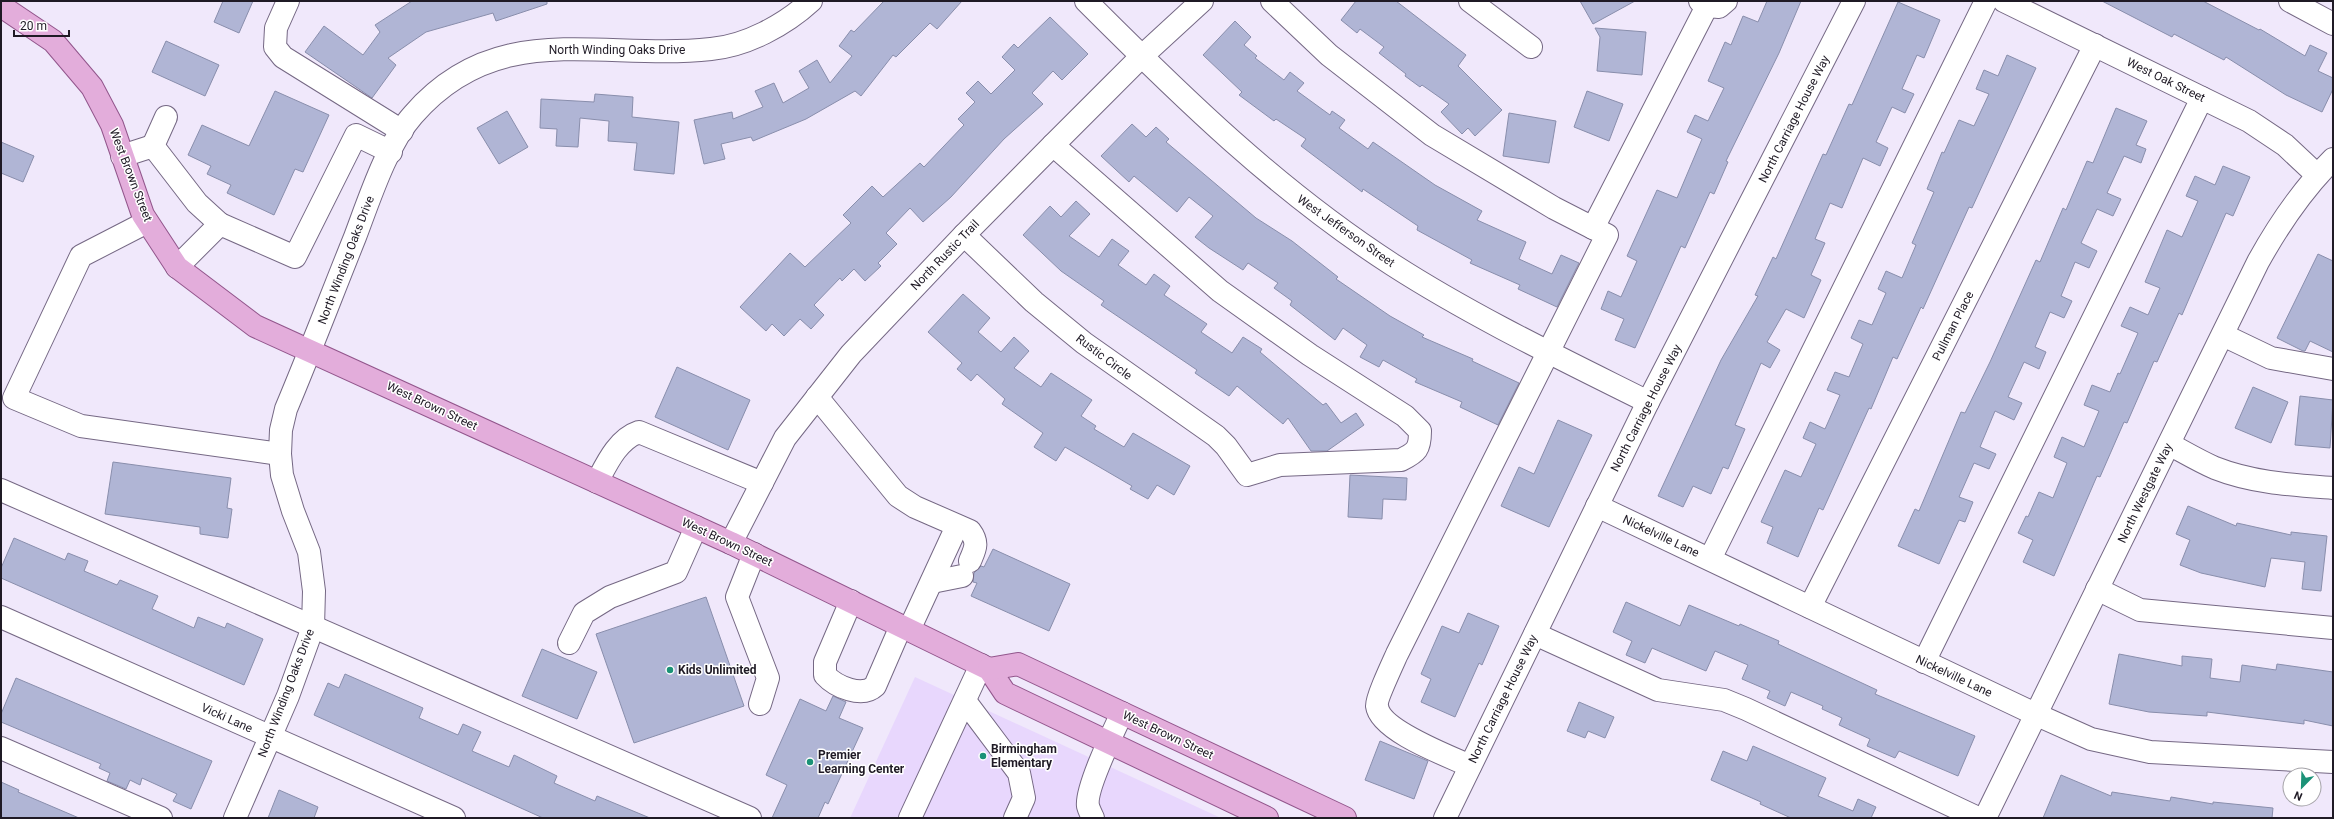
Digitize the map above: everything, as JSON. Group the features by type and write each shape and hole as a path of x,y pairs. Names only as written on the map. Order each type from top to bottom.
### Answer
{"main road":[{"name":"West Brown Street","path":"1,6 53,41 72,61 92,87 108,118 147,222 177,267 256,326 731,543 985,667 1018,664 1345,818"},
{"path":"985,667 1005,693 1267,818"}],"street":[{"path":"288,1 276,28 275,47 283,57 402,131"},
{"name":"North Winding Oaks Drive","path":"235,818 271,738 313,628 314,591 309,552 293,511 282,475 280,454 281,430 286,409 379,173 412,116 431,96 457,77 489,61 514,53 546,49 576,48 662,52 713,49 762,35 799,12 811,1"},
{"name":"West Jefferson Street","path":"1086,1 1226,138 1308,205 1393,265 1549,352 1648,402"},
{"name":"North Rustic Trail","path":"731,543 785,438 851,354 964,235 1141,56 1202,1"},
{"path":"1272,1 1329,55 1432,135 1554,208 1607,235 1397,654 1376,704 1379,713 1387,724 1470,766"},
{"path":"1470,1 1531,47"},
{"name":"North Carriage House Way","path":"1445,818 1648,402 1854,1"},
{"path":"1710,559 1986,1"},
{"name":"West Oak Street","path":"2004,1 2249,121 2285,145 2317,175"},
{"path":"2290,1 2333,24"},
{"path":"1593,228 1711,3"},
{"name":"Pullman Place","path":"1810,607 2095,45"},
{"path":"1924,662 2202,98"},
{"path":"154,146 166,117"},
{"path":"154,146 197,203 220,224 295,257 356,135 391,152"},
{"name":"Rustic Circle","path":"964,235 1034,302 1084,343 1216,436 1226,446 1247,474 1280,465 1401,460 1413,454 1420,444 1420,431 1405,416 1310,355 1220,291 1054,145"},
{"path":"122,156 154,146"},
{"name":"North Westgate Way","path":"1985,818 2035,714 2272,237 2317,175 2333,159"},
{"path":"147,222 81,256 14,398 81,426 280,454"},
{"path":"177,267 220,224"},
{"path":"2223,335 2271,358 2333,369"},
{"path":"817,397 898,496 915,507 963,529 975,538 977,545 966,569 932,582"},
{"path":"597,482 609,461 628,436 639,432 762,483"},
{"path":"2169,444 2214,467 2250,479 2270,483 2333,488"},
{"path":"1,490 313,628 750,818"},
{"name":"Nickelville Lane","path":"1597,506 1924,662 2090,739 2150,752 2333,762"},
{"path":"570,642 584,613 610,597 676,572 696,527"},
{"path":"851,601 825,662 825,675 832,681 856,692 871,690 875,686 905,628 963,529"},
{"path":"754,554 737,597 768,678 760,704"},
{"path":"2097,589 2140,610 2333,628"},
{"name":"Vicki Lane","path":"1,617 454,818"},
{"path":"1534,634 1658,690 1724,700 1746,709 1978,818"},
{"path":"910,818 965,701 985,667"},
{"path":"965,701 1019,773 1024,798 1015,818"},
{"path":"1093,818 1088,805 1108,743 1122,713"},
{"path":"1,748 161,818"}],"shaded area":[{"name":"Birmingham Elementary","path":"915,677 1221,818 850,818"}],"building":[{"path":"223,1 253,1 239,33 214,22"},
{"path":"412,1 547,1 547,4 496,21 493,13 426,32 388,58 396,65 372,98 305,52 324,26 363,55 380,32 375,25"},
{"path":"884,1 962,1 937,29 930,23 896,57 893,55 861,96 855,91 806,119 753,141 751,137 721,144 725,159 704,164 694,120 732,112 733,119 763,107 755,91 774,83 783,103 809,88 799,71 817,60 830,83 852,56 839,46 851,30 854,32"},
{"path":"1356,1 1396,1 1466,55 1458,66 1502,110 1475,136 1468,128 1462,134 1441,112 1449,104 1422,85 1420,87 1405,76 1406,74 1379,53 1384,47 1360,29 1357,33 1341,20"},
{"path":"1580,1 1635,1 1593,24"},
{"path":"1767,1 1801,1 1779,53 1726,161 1728,162 1714,194 1710,192 1685,248 1681,246 1635,348 1615,340 1624,319 1601,309 1608,291 1621,297 1637,261 1627,256 1657,190 1677,198 1702,139 1687,132 1695,115 1708,121 1724,88 1708,81 1725,42 1731,45 1743,16 1758,22"},
{"path":"2102,1 2203,1 2259,30 2260,29 2305,56 2310,45 2327,53 2318,71 2333,78 2333,89 2322,112 2286,95 2226,57 2224,60 2174,34 2172,37"},
{"path":"1898,2 1940,20 1924,58 1917,55 1902,89 1914,94 1905,113 1892,107 1876,142 1888,148 1880,166 1863,158 1842,208 1830,203 1815,239 1825,243 1811,275 1821,280 1804,318 1786,309 1767,342 1780,350 1770,368 1761,363 1735,425 1745,429 1728,469 1723,467 1711,494 1693,486 1683,507 1658,496 1721,360 1758,296 1755,295 1773,257 1776,259 1823,154 1826,155 1849,104 1852,105"},
{"path":"1050,17 1088,54 1062,80 1053,71 1032,93 1043,104 1004,139 951,197 923,222 910,208 886,233 897,244 878,263 881,266 865,281 854,269 842,281 840,278 814,305 824,315 811,329 800,319 784,336 772,324 766,331 740,307 790,253 805,267 851,223 843,215 872,186 883,197 920,163 924,167 964,125 958,119 975,102 966,93 978,81 991,94 1015,70 1002,57 1014,44 1018,48"},
{"path":"1235,21 1251,37 1244,45 1257,56 1255,58 1284,80 1290,72 1304,83 1297,91 1330,115 1332,111 1345,120 1339,128 1368,149 1373,142 1435,185 1482,211 1477,220 1526,242 1519,259 1552,274 1561,255 1579,263 1557,307 1518,289 1520,285 1470,263 1472,260 1417,230 1418,226 1363,189 1362,192 1301,146 1306,139 1276,119 1274,121 1239,95 1242,92 1203,55"},
{"path":"1595,28 1646,32 1642,75 1597,71 1600,37"},
{"path":"166,41 219,65 205,96 152,72"},
{"path":"2007,55 2036,68 1972,208 1969,207 1923,309 1921,307 1897,359 1893,357 1871,409 1869,408 1823,510 1819,508 1798,557 1767,543 1773,527 1761,522 1785,470 1801,477 1816,444 1803,438 1810,422 1825,429 1840,395 1827,390 1835,372 1849,377 1863,344 1851,338 1859,320 1872,325 1886,293 1878,289 1886,271 1902,278 1916,245 1912,243 1934,192 1927,189 1942,152 1944,153 1959,120 1974,126 1989,94 1976,89 1984,70 1998,76"},
{"path":"275,91 329,115 303,172 295,169 274,215 227,193 231,185 207,174 211,166 188,155 202,125 249,146"},
{"path":"1587,91 1623,104 1609,141 1574,127"},
{"path":"595,94 633,97 632,117 679,122 674,174 634,170 637,143 608,141 609,121 580,118 578,147 556,146 557,129 540,128 541,99 594,102"},
{"path":"2116,108 2147,121 2136,145 2146,149 2141,163 2124,156 2107,193 2121,199 2113,216 2097,209 2081,243 2097,251 2089,268 2075,262 2061,296 2072,301 2064,318 2050,312 2035,347 2046,352 2039,369 2024,362 2008,397 2022,403 2014,420 1995,411 1980,447 1996,454 1989,469 1974,463 1959,497 1973,502 1965,522 1959,520 1939,564 1898,546 1915,509 1919,511 1961,412 1965,413 1990,362 2036,260 2040,262 2063,208 2066,210 2087,161 2093,163"},
{"path":"507,111 528,147 499,164 477,128"},
{"path":"1509,113 1556,121 1549,163 1503,156"},
{"path":"1132,124 1146,137 1156,127 1169,139 1166,142 1256,218 1292,241 1338,277 1336,279 1390,316 1424,335 1422,337 1473,359 1472,361 1519,383 1498,425 1460,407 1462,402 1415,382 1417,379 1383,360 1379,367 1360,357 1367,345 1343,328 1335,340 1290,305 1292,301 1274,288 1278,283 1248,263 1243,270 1195,237 1213,216 1189,197 1177,212 1134,176 1129,182 1101,156"},
{"path":"1,142 34,156 23,182 1,173"},
{"path":"2223,166 2250,177 2233,216 2226,213 2182,315 2179,313 2157,362 2154,361 2127,423 2124,422 2100,477 2097,476 2054,576 2023,562 2033,540 2018,533 2026,516 2028,517 2039,492 2053,498 2067,463 2054,457 2062,437 2084,447 2099,411 2084,405 2092,385 2110,392 2118,373 2120,374 2138,333 2121,326 2130,307 2148,315 2160,288 2145,282 2167,230 2182,237 2198,201 2186,196 2195,176 2215,185"},
{"path":"1076,201 1090,214 1069,236 1099,257 1112,239 1129,251 1118,265 1146,285 1154,274 1170,286 1164,295 1207,324 1201,332 1232,353 1243,337 1262,349 1260,352 1323,405 1326,403 1341,423 1356,413 1364,425 1327,451 1311,451 1288,418 1283,424 1237,386 1229,396 1195,373 1197,370 1101,305 1104,301 1061,271 1023,235 1050,206 1061,217"},
{"path":"2318,254 2333,261 2333,352 2310,341 2305,351 2303,351 2277,338"},
{"path":"963,294 990,318 978,332 1001,352 1014,337 1029,351 1014,368 1041,387 1051,373 1092,400 1081,416 1096,426 1094,429 1124,447 1133,433 1190,466 1174,495 1157,485 1148,499 1130,489 1132,486 1065,447 1056,461 1034,447 1043,433 1002,404 1005,399 977,374 971,381 957,369 962,363 928,332"},
{"path":"677,367 750,400 728,450 655,417"},
{"path":"2253,387 2288,402 2271,443 2235,428"},
{"path":"2300,396 2333,400 2330,448 2295,445"},
{"path":"1558,420 1592,435 1549,527 1501,506 1519,467 1534,474"},
{"path":"113,462 231,478 227,508 232,509 228,538 200,534 200,527 105,514"},
{"path":"1350,475 1407,478 1406,500 1383,499 1382,519 1348,517"},
{"path":"2188,506 2236,526 2237,523 2291,535 2291,532 2327,536 2321,591 2302,589 2305,562 2271,558 2265,587 2201,573 2180,565 2190,540 2176,534"},
{"path":"14,538 65,560 68,553 88,561 84,571 117,585 120,580 158,596 152,609 194,628 198,617 225,628 227,623 263,639 244,685 1,578 1,568"},
{"path":"993,549 1070,584 1049,631 971,596 977,583 973,582 974,573 981,566 984,567"},
{"name":"Kids Unlimited","path":"706,597 744,706 634,743 596,634"},
{"path":"1626,602 1680,626 1689,605 1739,626 1740,624 1779,641 1778,644 1877,690 1875,694 1975,736 1958,776 1899,751 1895,758 1867,746 1870,739 1839,725 1842,718 1822,709 1823,706 1791,692 1785,706 1767,698 1770,691 1742,679 1748,665 1715,651 1706,671 1652,648 1645,663 1626,655 1632,641 1613,632"},
{"path":"1468,613 1499,626 1482,665 1479,663 1455,717 1421,702 1431,679 1421,674 1442,626 1459,633"},
{"path":"542,649 597,672 577,719 522,696"},
{"path":"2119,654 2182,666 2182,656 2212,659 2210,678 2240,682 2242,665 2276,670 2277,664 2333,672 2333,726 2304,720 2304,724 2207,712 2207,716 2149,712 2109,704"},
{"path":"345,674 423,708 419,718 458,735 463,724 481,732 472,751 509,767 514,755 557,776 554,783 595,801 597,796 650,818 543,818 314,715 328,683 339,688"},
{"path":"16,678 212,761 191,809 173,801 177,794 142,778 140,785 130,780 126,789 107,781 110,773 99,768 101,764 1,722 1,714"},
{"path":"833,696 846,702 839,718 863,728 828,804 825,802 818,818 772,818 787,785 766,775 800,699 826,711"},
{"path":"1579,702 1614,717 1605,738 1588,731 1585,738 1567,731"},
{"path":"1380,741 1428,761 1414,799 1365,780"},
{"path":"1753,746 1826,778 1818,796 1853,811 1858,799 1876,807 1871,818 1791,818 1760,804 1761,802 1711,780 1723,751 1747,761"},
{"path":"2061,775 2111,796 2112,792 2170,801 2171,797 2213,804 2213,802 2273,808 2272,818 2043,818"},
{"path":"1,782 19,790 18,792 79,818 1,818"},
{"path":"279,790 318,807 314,818 268,818"}],"place":[{"name":"Kids Unlimited","path":"670,670"},
{"name":"Birmingham Elementary","path":"983,756"},
{"name":"Premier Learning Center","path":"810,762"}]}
